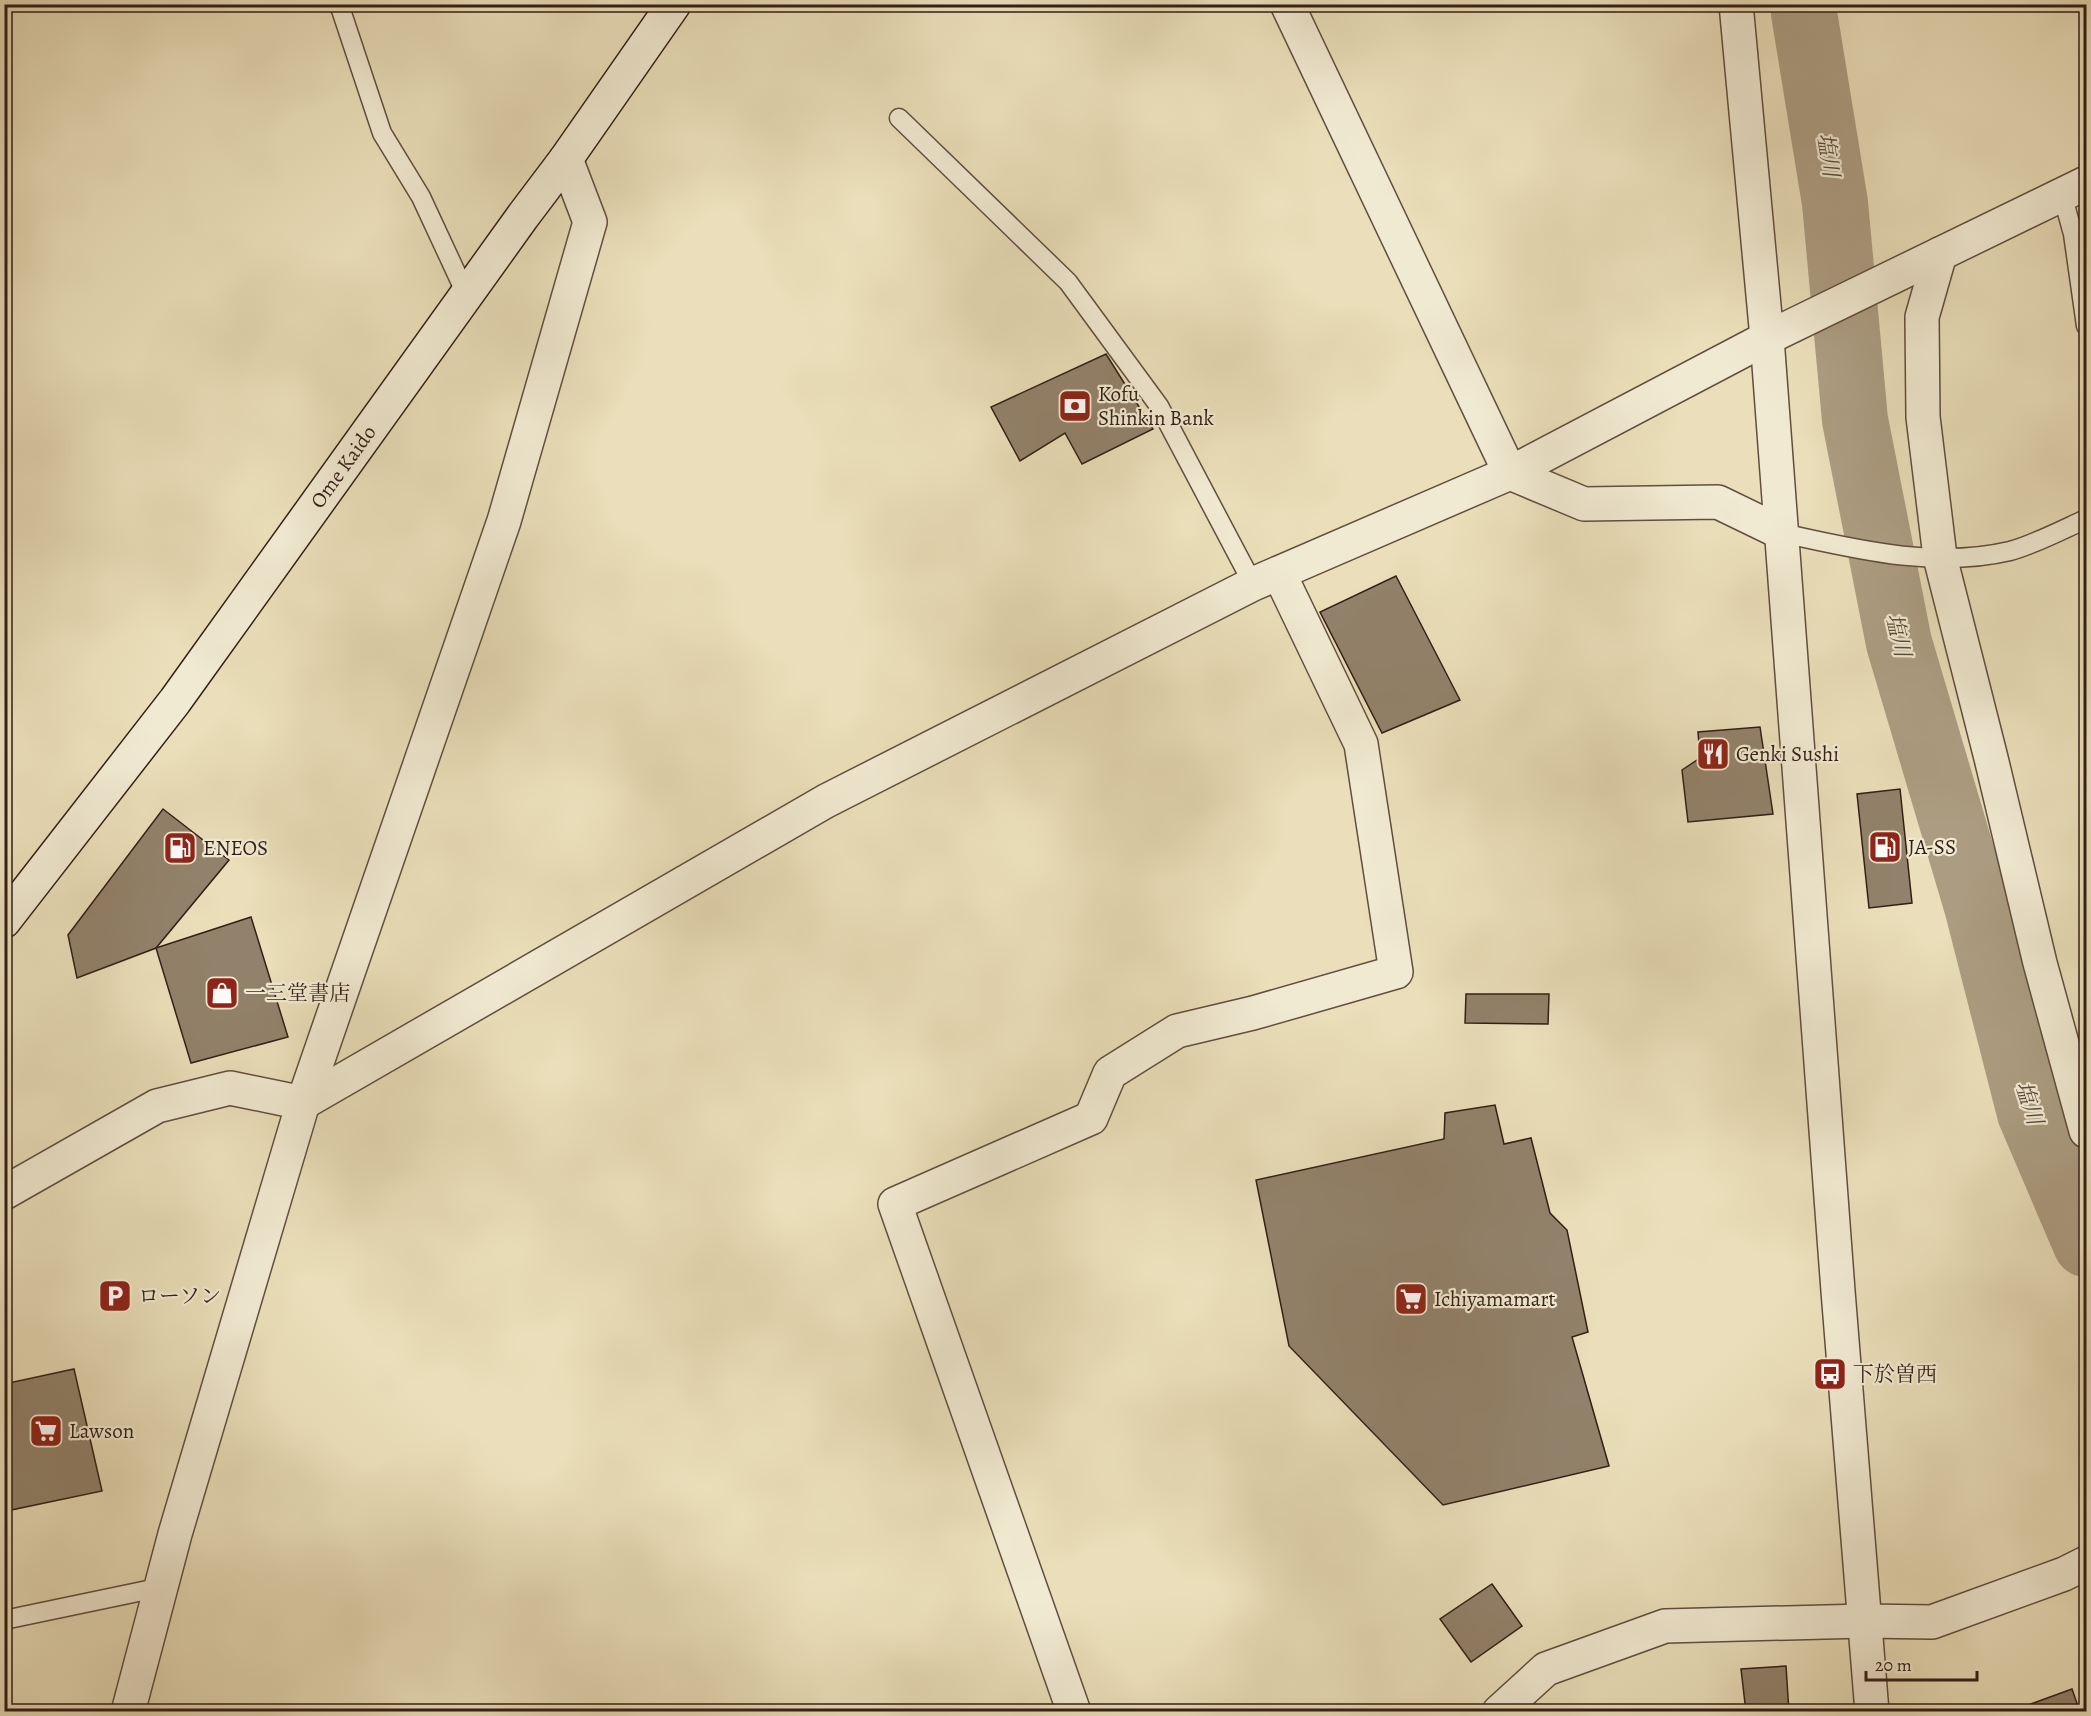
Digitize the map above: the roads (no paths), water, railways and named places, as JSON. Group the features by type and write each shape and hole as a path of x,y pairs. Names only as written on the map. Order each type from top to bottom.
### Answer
{"street":[{"name":"Ome Kaido","path":"4,921 175,701 566,159 674,4"},
{"path":"1287,4 1510,473 1584,504 1718,501 1782,532"},
{"path":"1736,4 1767,338 1872,1712"},
{"path":"128,1712 175,1534 303,1103 504,521 590,222 566,159"},
{"path":"4,1193 157,1106 230,1088 303,1103 826,801 1266,579 1510,473 1767,338 2074,188"},
{"path":"1940,254 1922,317 1923,417 1940,557 2040,963 2086,1131"},
{"path":"1074,1712 895,1204 1091,1118 1110,1073 1176,1031 1253,1013 1396,972 1361,744 1266,579"},
{"path":"1499,1712 1546,1669 1665,1626 1864,1621 1932,1622 2064,1574 2086,1563"}],"lane":[{"path":"339,4 382,133 421,197 466,296"},
{"path":"900,118 1068,282 1159,406 1266,579"},
{"path":"2074,188 2073,234 2086,326"},
{"path":"1782,532 1873,552 1940,557 1972,556 2011,550 2086,519"},
{"path":"4,1620 162,1587"}],"waterway":[{"name":"塩川","path":"1805,4 1804,13 1835,203 1855,420 1899,643 1977,906 2030,1113 2086,1244"}],"place":[{"name":"Kofu Shinkin Bank","path":"1075,406"},
{"name":"Genki Sushi","path":"1713,754"},
{"name":"JA-SS","path":"1885,847"},
{"name":"ENEOS","path":"180,848"},
{"name":"一三堂書店","path":"222,993"},
{"name":"ローソン","path":"115,1296"},
{"name":"Ichiyamamart","path":"1411,1299"},
{"name":"下於曽西","path":"1830,1374"},
{"name":"Lawson","path":"46,1431"}]}
